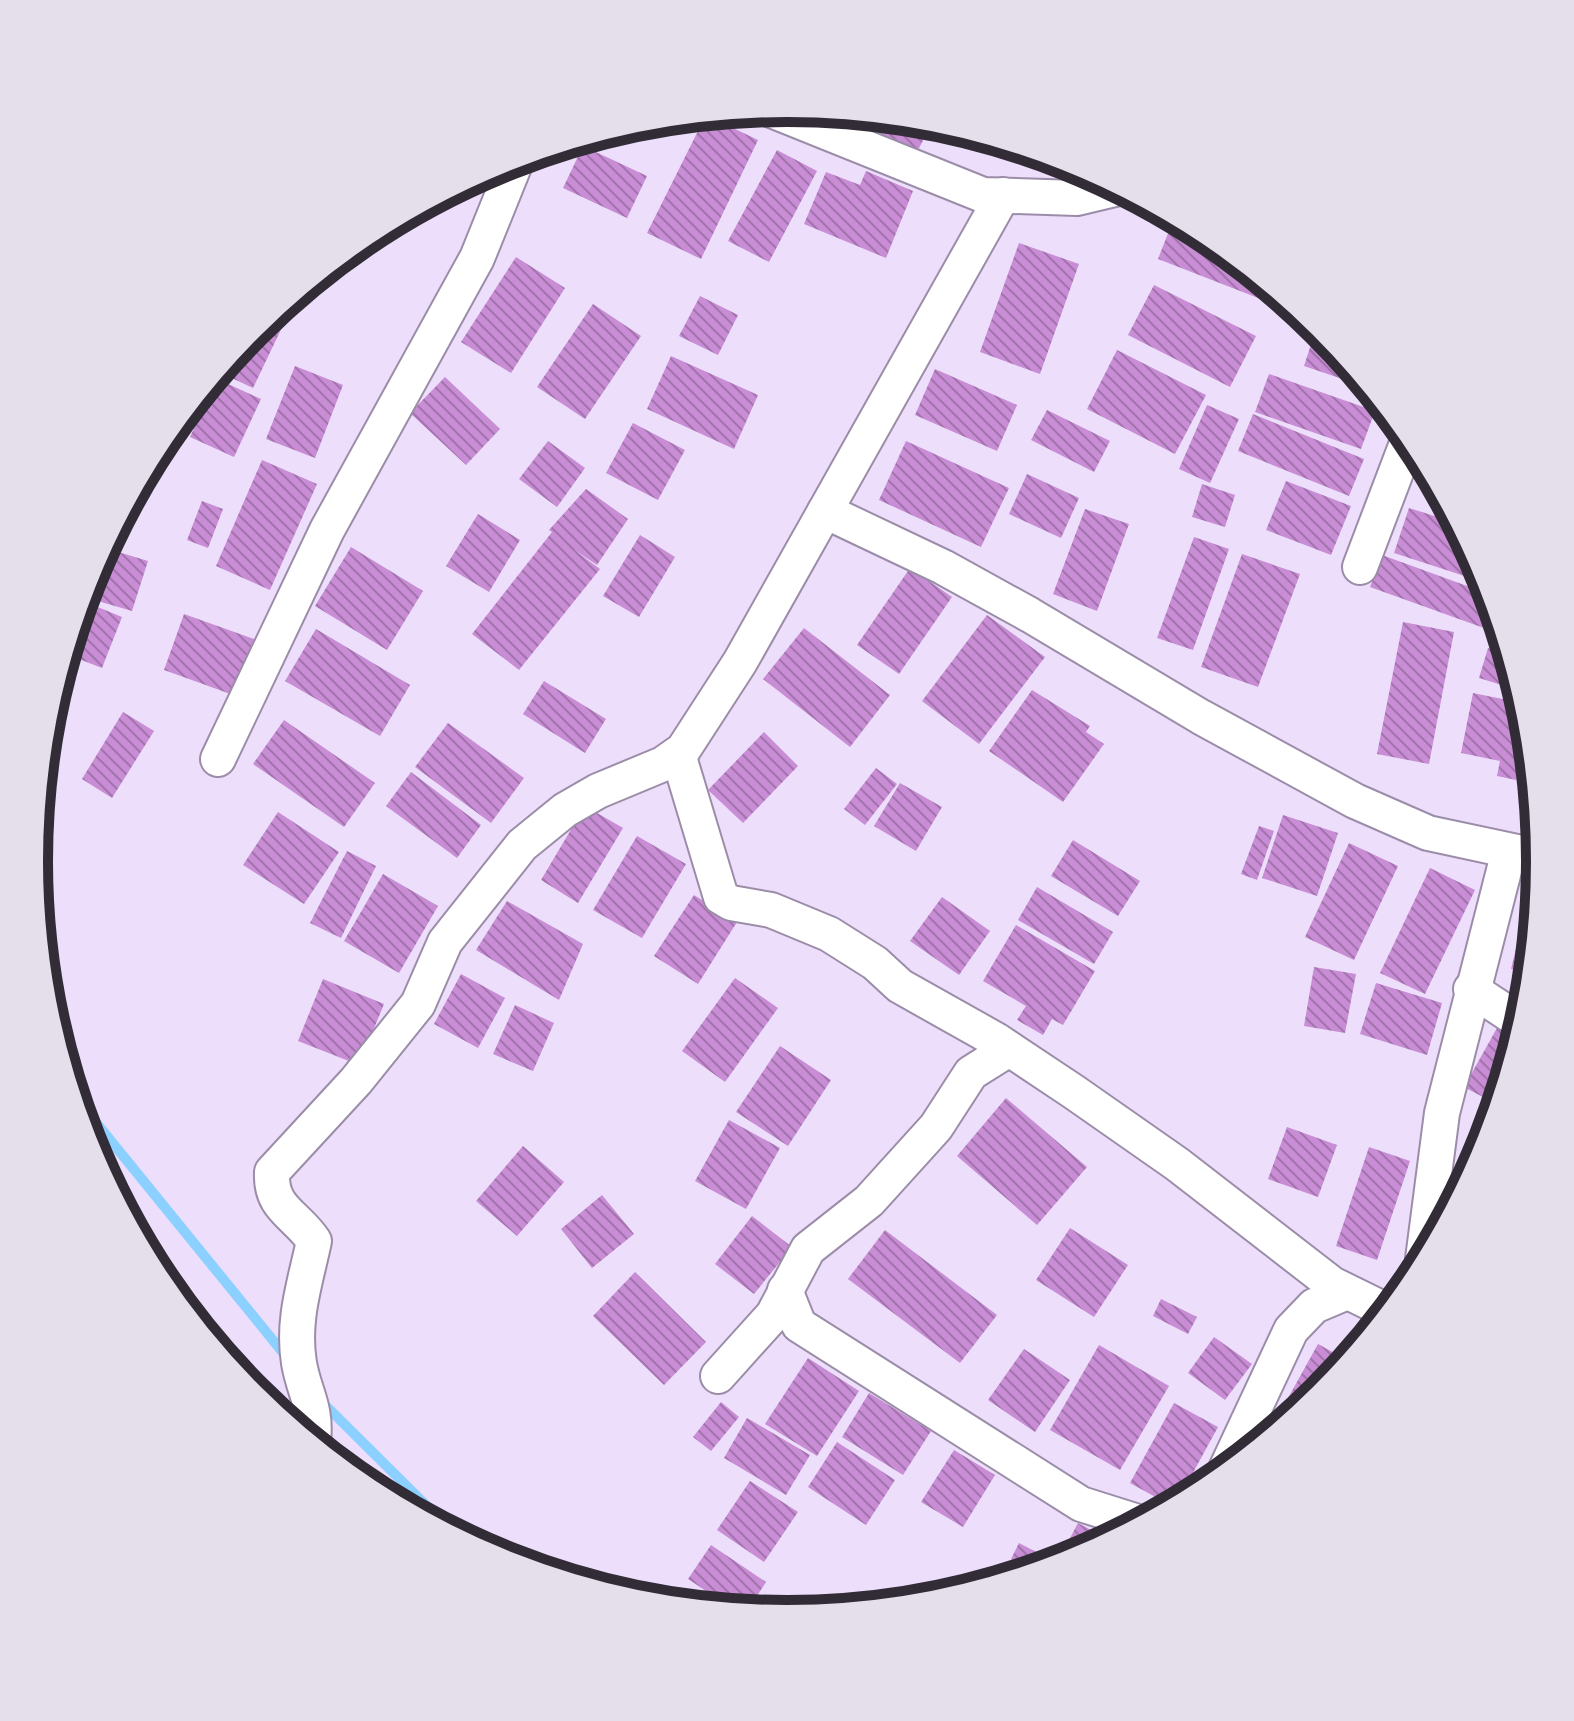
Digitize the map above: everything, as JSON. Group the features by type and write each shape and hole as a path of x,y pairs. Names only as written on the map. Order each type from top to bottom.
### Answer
{"street":[{"path":"819,123 983,195 1077,198 1101,192"},
{"path":"218,759 327,530 477,258 510,176"},
{"path":"313,1427 312,1400 298,1361 296,1310 314,1241 304,1227 288,1216 271,1191 272,1172 356,1081 418,1004 445,942 522,845 565,810 678,754 740,662 1003,195"},
{"path":"1360,567 1403,453"},
{"path":"825,511 1018,608 1201,717 1355,801 1428,833 1524,854 1471,989 1442,1113 1427,1230"},
{"path":"678,754 721,897 731,903 771,910 829,934 875,963 900,986 1009,1049 1177,1164 1347,1292 1376,1306"},
{"path":"1471,989 1510,1015"},
{"path":"718,1376 773,1315 808,1249 869,1201 936,1127 971,1073 1009,1049"},
{"path":"785,1290 799,1325 1081,1504 1124,1518"},
{"path":"1236,1448 1291,1330 1314,1306 1347,1292"}],"building":[{"path":"726,124 758,140 701,259 647,233 700,127"},
{"path":"857,125 926,135 916,154"},
{"path":"589,149 647,176 627,218 563,188 580,152"},
{"path":"777,150 817,171 769,262 728,241"},
{"path":"866,171 913,191 886,258 804,224 826,172 860,185"},
{"path":"1170,229 1237,274 1271,303 1158,259"},
{"path":"1019,243 1079,264 1040,374 980,352"},
{"path":"516,257 565,288 511,373 461,342"},
{"path":"1154,285 1256,336 1230,387 1128,335"},
{"path":"700,296 738,315 718,355 679,336"},
{"path":"593,304 641,336 585,419 537,387"},
{"path":"285,319 286,319 253,388 228,376"},
{"path":"1312,340 1350,381 1304,366"},
{"path":"1117,350 1206,395 1175,454 1087,409"},
{"path":"671,356 758,395 734,449 647,409"},
{"path":"295,366 343,385 315,458 266,439"},
{"path":"935,369 1017,405 997,451 915,415"},
{"path":"1269,374 1374,413 1361,449 1255,412"},
{"path":"445,377 500,429 466,465 410,413"},
{"path":"224,382 261,399 234,457 190,437 204,408"},
{"path":"1207,405 1239,419 1210,483 1179,469"},
{"path":"1047,410 1110,441 1094,472 1031,440"},
{"path":"1253,414 1364,459 1349,496 1238,451"},
{"path":"633,423 685,450 658,500 606,473"},
{"path":"548,441 585,468 557,507 519,479"},
{"path":"906,441 1009,488 981,547 879,500"},
{"path":"262,460 317,484 270,590 216,566"},
{"path":"1027,474 1079,498 1061,538 1009,514"},
{"path":"1286,481 1351,506 1331,555 1266,530"},
{"path":"1202,484 1235,495 1225,527 1192,517"},
{"path":"586,489 628,519 597,565 573,549 600,569 519,670 472,634 552,532 549,530"},
{"path":"202,501 223,509 208,548 187,540"},
{"path":"1409,508 1442,518 1470,578 1394,553"},
{"path":"1085,509 1129,524 1097,611 1053,594"},
{"path":"478,514 520,540 489,592 446,566"},
{"path":"640,535 675,557 639,617 603,596"},
{"path":"1194,537 1229,549 1193,650 1157,638"},
{"path":"351,547 423,591 387,650 315,606"},
{"path":"116,551 148,561 132,611 96,600"},
{"path":"1242,554 1300,574 1258,687 1201,667"},
{"path":"1382,555 1474,589 1489,630 1370,587"},
{"path":"910,568 952,597 899,674 857,645"},
{"path":"94,605 122,617 102,668 76,658"},
{"path":"184,614 257,640 236,696 164,670"},
{"path":"987,615 1045,657 979,744 922,701"},
{"path":"1403,622 1454,632 1429,764 1377,754"},
{"path":"804,628 890,695 850,747 763,679"},
{"path":"316,629 410,685 380,736 285,681"},
{"path":"1488,648 1495,650 1505,686 1479,678"},
{"path":"544,681 606,719 585,753 523,714"},
{"path":"68,690 72,692 63,713"},
{"path":"1032,690 1090,726 1086,732 1104,744 1063,802 989,751"},
{"path":"1473,693 1508,700 1520,764 1516,780 1497,776 1500,761 1461,753"},
{"path":"123,712 154,731 112,798 82,779"},
{"path":"284,720 375,783 344,827 253,764"},
{"path":"448,723 524,778 491,823 415,767"},
{"path":"764,732 798,766 743,823 708,790"},
{"path":"876,768 897,784 865,825 844,809"},
{"path":"411,772 481,825 457,858 386,806"},
{"path":"900,783 942,807 916,851 874,826"},
{"path":"585,806 623,828 578,903 541,880"},
{"path":"278,812 339,852 304,904 243,865"},
{"path":"1283,815 1338,833 1317,896 1262,878"},
{"path":"1259,826 1274,831 1257,880 1241,874"},
{"path":"637,836 686,864 642,938 593,910"},
{"path":"1073,840 1140,881 1118,916 1051,876"},
{"path":"1349,843 1398,866 1354,960 1305,937"},
{"path":"347,851 376,866 341,938 310,923"},
{"path":"1430,868 1475,890 1425,994 1380,973"},
{"path":"383,874 438,906 399,973 344,941"},
{"path":"1037,887 1113,932 1094,964 1018,920"},
{"path":"694,895 737,922 698,984 654,956"},
{"path":"942,897 990,931 959,975 910,941"},
{"path":"507,901 583,944 559,1000 476,950"},
{"path":"1523,921 1518,970 1511,969"},
{"path":"1016,925 1095,971 1063,1025 1052,1019 1043,1035 1017,1020 1026,1006 983,981"},
{"path":"1314,967 1356,974 1345,1033 1304,1026"},
{"path":"461,974 505,998 478,1048 434,1024"},
{"path":"735,978 778,1008 725,1082 682,1051"},
{"path":"323,979 384,1004 359,1065 298,1041"},
{"path":"1376,983 1442,1003 1427,1055 1360,1034"},
{"path":"515,1005 554,1023 533,1071 493,1054"},
{"path":"1497,1028 1505,1033 1487,1099 1464,1087"},
{"path":"780,1046 831,1080 788,1146 736,1112"},
{"path":"1006,1098 1087,1167 1037,1225 957,1156"},
{"path":"729,1120 780,1148 746,1209 695,1181"},
{"path":"1287,1127 1337,1145 1318,1197 1268,1179"},
{"path":"523,1146 564,1182 517,1236 476,1201"},
{"path":"1369,1147 1410,1161 1377,1260 1336,1246"},
{"path":"602,1195 634,1234 592,1268 561,1229"},
{"path":"752,1216 792,1247 754,1294 715,1264"},
{"path":"1070,1228 1128,1265 1094,1317 1036,1280"},
{"path":"885,1230 997,1315 960,1363 848,1279"},
{"path":"635,1272 706,1342 664,1385 593,1316"},
{"path":"1161,1299 1197,1317 1188,1334 1153,1316"},
{"path":"1214,1337 1252,1364 1225,1400 1188,1373"},
{"path":"1318,1344 1337,1354 1310,1383 1282,1408"},
{"path":"1099,1345 1169,1386 1120,1470 1050,1430"},
{"path":"1024,1349 1070,1380 1035,1432 988,1400"},
{"path":"808,1358 859,1391 817,1456 765,1424"},
{"path":"869,1393 931,1431 903,1475 842,1437"},
{"path":"721,1402 739,1417 711,1451 693,1437"},
{"path":"1174,1403 1218,1427 1189,1481 1158,1499 1130,1483"},
{"path":"747,1418 810,1455 786,1495 724,1458"},
{"path":"837,1442 895,1480 866,1525 808,1487"},
{"path":"954,1450 995,1475 963,1527 921,1502"},
{"path":"750,1481 798,1512 764,1562 717,1530"},
{"path":"1078,1523 1095,1532 1070,1543 1067,1544"},
{"path":"1019,1543 1040,1554 1017,1562 1011,1559"},
{"path":"711,1545 766,1582 755,1599 712,1595 688,1579"}],"waterway":[{"path":"97,1123 289,1360"},
{"path":"321,1401 425,1504"}]}
